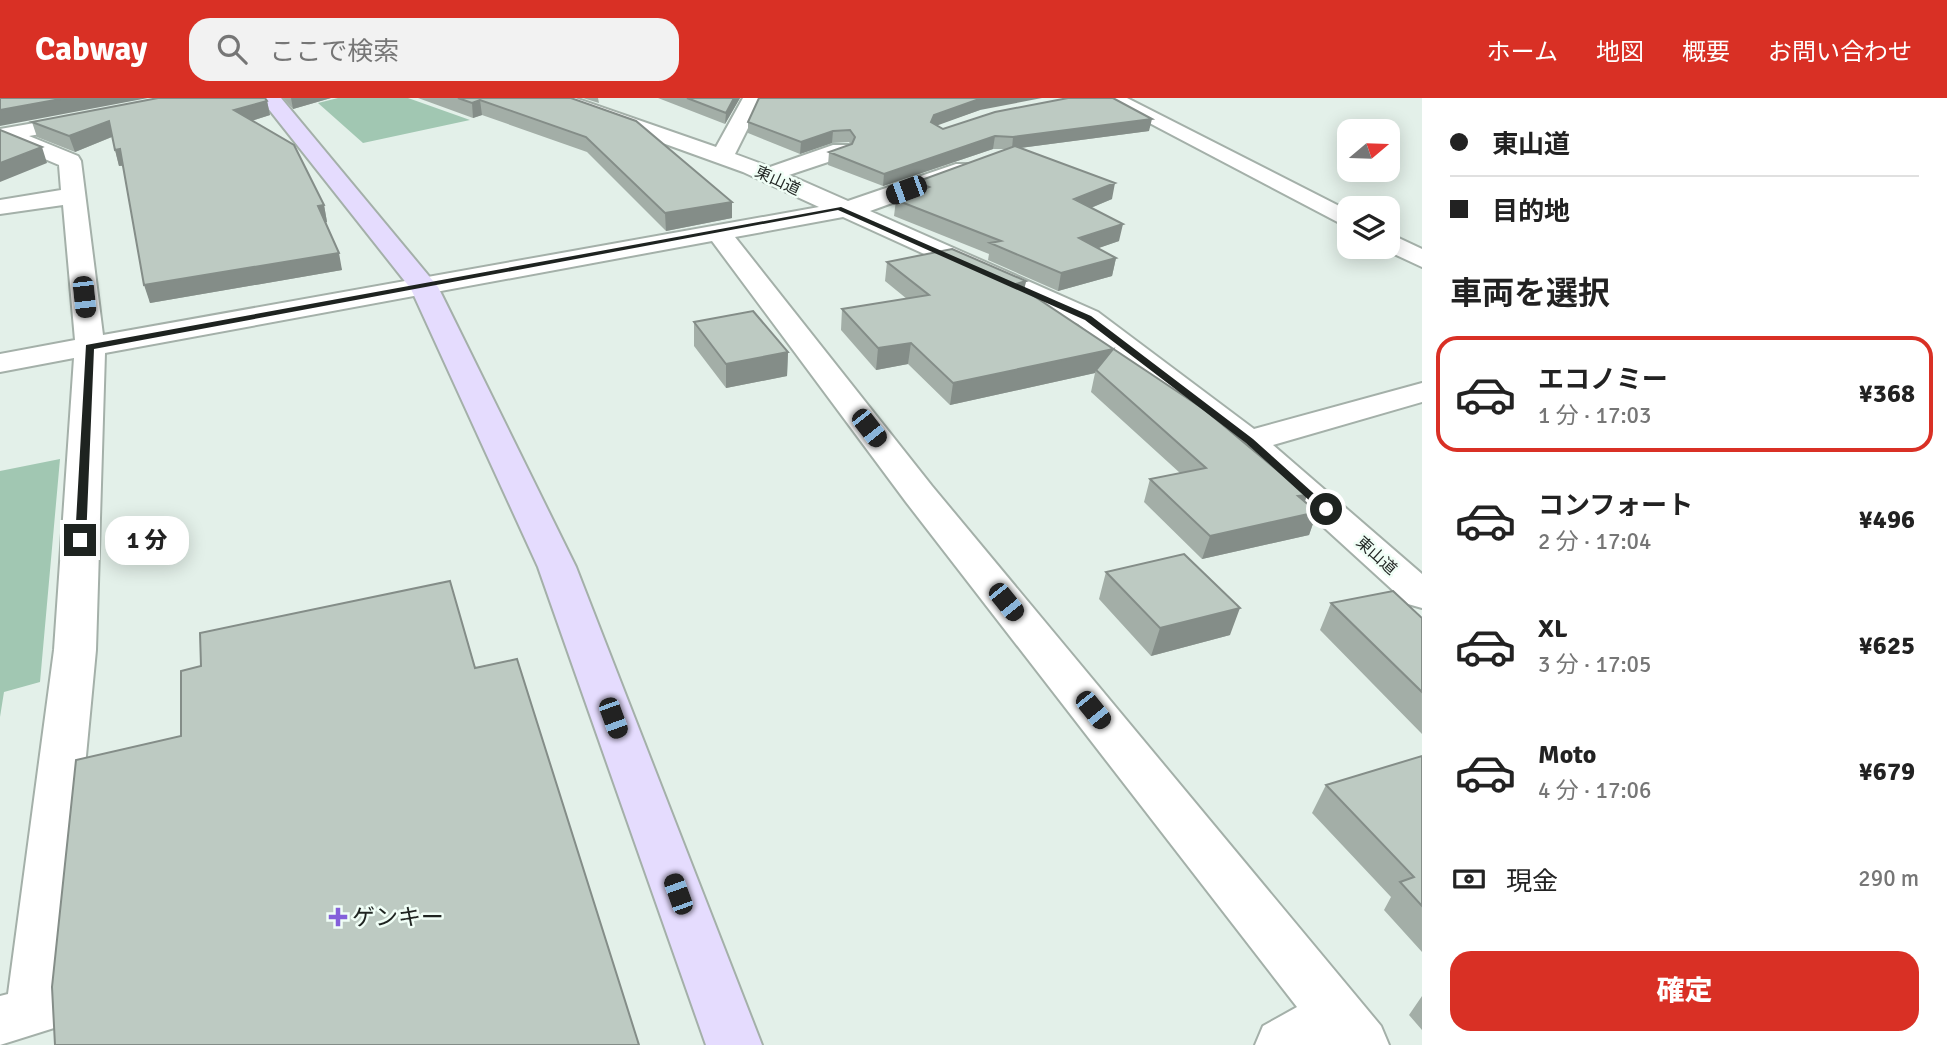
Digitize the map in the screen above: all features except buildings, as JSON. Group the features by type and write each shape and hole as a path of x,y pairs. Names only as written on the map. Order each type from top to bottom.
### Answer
{"street":[{"path":"270,98 424,287 557,567 734,1045"},
{"name":"東山道","path":"556,98 723,156 1088,318 1249,441 1422,596"},
{"path":"723,156 753,98"},
{"path":"1112,98 1337,215"},
{"path":"0,1022 34,1010 75,650 90,347 70,161 5,134 111,116"},
{"path":"768,175 841,150"},
{"path":"0,363 424,287 839,208 859,207 989,160"},
{"path":"0,207 72,197"},
{"path":"718,231 928,505 1349,1029 1283,1045"},
{"path":"1400,247 1422,259"},
{"path":"1249,441 1422,392"}],"green space":[{"path":"338,98 408,98 470,120 363,143 318,103"},
{"path":"60,459 40,682 4,692 0,717 0,471"}],"place":[{"name":"ゲンキー","path":"338,917"}],"route":[{"path":"80,540 90,347 839,208 1088,318 1249,441 1326,509"}]}
